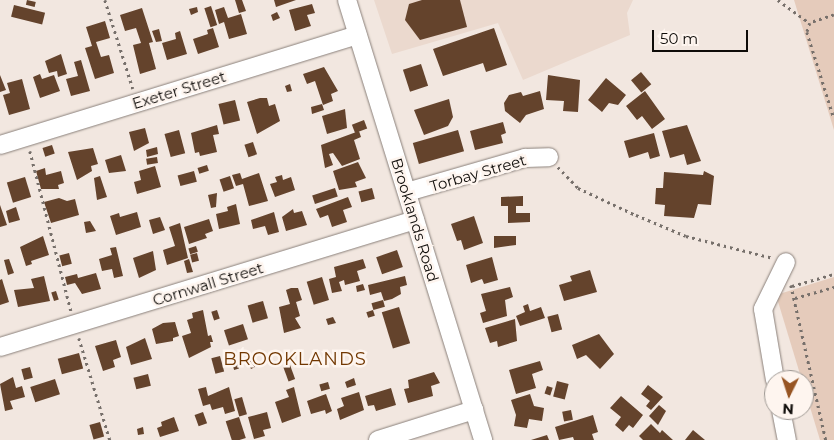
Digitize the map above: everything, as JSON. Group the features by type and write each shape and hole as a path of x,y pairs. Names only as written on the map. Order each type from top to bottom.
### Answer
{"street":[{"name":"Brooklands Road","path":"347,0 483,440"},
{"name":"Exeter Street","path":"0,145 358,35"},
{"name":"Torbay Street","path":"407,192 524,158 549,157"},
{"name":"Cornwall Street","path":"0,347 416,220"},
{"path":"773,370 763,309 786,262"},
{"path":"378,440 474,410"},
{"path":"783,420 787,440"}],"path":[{"path":"105,0 138,102"},
{"path":"778,0 810,23"},
{"path":"810,23 834,15"},
{"path":"810,23 807,32 834,118"},
{"path":"26,138 75,324 110,440"},
{"path":"549,157 578,188 636,216 686,236 786,262"},
{"path":"826,440 792,286 834,274"},
{"path":"794,298 834,287"}],"shaded area":[{"path":"374,0 633,0 627,13 630,35 523,80 498,23 392,54"},
{"path":"794,0 834,0 834,130"},
{"path":"834,277 834,440 820,440 814,420 814,370 799,370 776,295"}],"building":[{"path":"27,0 36,2 35,7 26,5"},
{"path":"235,0 242,0 246,11 239,13"},
{"path":"274,0 296,0 276,7"},
{"path":"422,0 460,0 467,27 420,40 405,20 409,4"},
{"path":"312,4 315,13 307,15 311,26 295,31 289,10"},
{"path":"14,5 45,13 42,24 11,17"},
{"path":"211,6 217,25 211,27 204,8"},
{"path":"197,7 198,12 191,15 189,9"},
{"path":"224,7 228,18 241,14 247,34 229,39 224,22 219,24 215,10"},
{"path":"142,8 153,42 149,43 156,69 140,74 133,45 141,43 136,28 125,31 120,15"},
{"path":"277,12 280,18 273,21 271,15"},
{"path":"105,21 110,38 96,42 101,57 109,55 114,73 95,79 85,48 92,46 86,27"},
{"path":"213,28 219,47 198,54 193,39 208,34 207,30"},
{"path":"494,28 507,65 486,72 483,63 443,76 433,49"},
{"path":"159,29 162,41 156,42 152,31"},
{"path":"180,31 187,54 167,60 162,43 176,39 175,33"},
{"path":"61,54 67,74 58,77 57,71 49,73 45,61"},
{"path":"81,60 90,91 71,96 66,79 78,76 74,62"},
{"path":"421,64 428,86 410,92 403,70"},
{"path":"324,67 338,91 331,94 333,101 323,105 315,81 307,84 303,74"},
{"path":"641,72 651,84 641,93 631,80"},
{"path":"40,74 42,79 54,75 60,91 40,98 33,77"},
{"path":"0,75 6,90 0,92"},
{"path":"548,75 580,80 578,112 563,111 564,101 546,100"},
{"path":"606,78 626,95 618,105 609,103 602,112 588,100"},
{"path":"22,79 30,109 9,115 3,95 10,93 7,83"},
{"path":"290,84 292,91 287,92 285,86"},
{"path":"540,91 544,109 526,115 520,123 505,111 504,103 509,95 521,92 523,96"},
{"path":"645,91 665,119 652,129 642,116 637,120 626,106"},
{"path":"267,98 269,106 275,104 280,121 257,134 247,102"},
{"path":"449,99 453,117 448,126 424,135 414,110"},
{"path":"235,100 240,120 224,124 219,104"},
{"path":"322,104 324,110 312,114 311,107"},
{"path":"345,109 347,128 327,134 322,116"},
{"path":"364,120 367,128 355,133 352,125"},
{"path":"503,122 506,133 501,135 503,143 475,150 470,131"},
{"path":"217,125 219,134 213,135 217,152 200,156 199,152 195,153 191,133"},
{"path":"687,125 701,161 687,165 684,154 670,158 662,131"},
{"path":"145,128 149,143 134,151 129,132"},
{"path":"179,130 185,153 171,157 165,134"},
{"path":"458,130 464,151 419,164 413,143"},
{"path":"359,131 361,137 354,140 360,159 342,166 333,153 329,154 333,165 325,168 321,145"},
{"path":"654,133 660,156 650,159 648,152 629,158 624,141"},
{"path":"253,142 257,154 248,157 244,145"},
{"path":"52,145 55,154 45,157 42,148"},
{"path":"157,147 158,154 147,157 146,150"},
{"path":"93,148 98,164 91,166 92,171 77,180 68,152"},
{"path":"121,155 126,171 109,173 105,160"},
{"path":"157,157 158,163 147,165 146,159"},
{"path":"358,162 366,178 355,182 357,187 339,190 333,171"},
{"path":"207,165 209,171 199,174 197,168"},
{"path":"155,166 161,187 137,194 134,182 141,180 139,171"},
{"path":"45,168 46,175 61,171 64,183 58,185 59,189 41,189 36,171"},
{"path":"194,171 197,182 180,186 178,175"},
{"path":"704,171 714,176 711,205 698,204 694,218 664,216 665,205 655,204 656,188 663,188 664,172 703,175"},
{"path":"240,173 242,179 259,173 268,201 249,206 243,184 236,186 232,175"},
{"path":"282,175 283,180 291,177 295,190 275,197 270,184 277,182 275,177"},
{"path":"100,176 107,197 97,200 94,178"},
{"path":"230,176 234,188 224,192 220,179"},
{"path":"25,177 31,197 13,203 7,183"},
{"path":"335,188 338,197 315,204 312,195"},
{"path":"372,188 375,199 361,202 358,192"},
{"path":"217,193 216,207 211,208 208,195"},
{"path":"523,196 523,206 516,206 516,213 530,213 530,222 508,223 508,206 501,206 501,197"},
{"path":"348,197 352,207 343,210 347,222 332,227 328,215 320,218 316,209"},
{"path":"59,198 67,201 75,199 79,215 51,223 44,202"},
{"path":"236,204 240,224 219,229 216,214 228,211 227,207"},
{"path":"0,205 7,225 0,227"},
{"path":"16,207 20,220 9,223 6,211"},
{"path":"293,209 294,213 302,211 307,225 286,231 282,217"},
{"path":"137,212 141,227 116,235 110,216 119,213 120,217"},
{"path":"274,212 279,232 268,235 265,226 253,229 251,220"},
{"path":"474,216 483,243 464,250 461,240 457,241 451,224"},
{"path":"160,217 165,230 153,234 149,220"},
{"path":"209,219 213,231 205,234 207,238 189,244 184,227"},
{"path":"90,221 96,231 86,233 84,222"},
{"path":"180,223 188,258 167,265 163,250 175,246 169,227"},
{"path":"43,236 49,255 31,261 32,264 26,266 20,247"},
{"path":"494,236 516,236 516,245 494,248"},
{"path":"196,246 198,252 190,254 188,248"},
{"path":"116,247 123,276 114,278 112,269 102,271 99,259 112,255 110,248"},
{"path":"397,250 403,267 382,274 376,257"},
{"path":"153,251 156,270 139,278 133,258"},
{"path":"69,253 72,264 62,266 59,256"},
{"path":"197,253 199,261 192,262 190,255"},
{"path":"492,257 498,280 484,284 482,279 471,283 466,265"},
{"path":"9,259 14,273 8,275 4,260"},
{"path":"189,259 193,272 187,273 184,261"},
{"path":"363,259 366,268 357,271 360,281 345,285 344,280 339,282 342,291 332,293 329,279 336,277 334,267"},
{"path":"590,270 597,292 564,301 559,285 572,281 570,276"},
{"path":"96,273 101,289 82,294 75,283 67,285 65,277 77,274 78,278"},
{"path":"44,276 50,301 18,307 14,290 34,288 31,279"},
{"path":"405,276 407,285 400,287 401,294 392,299 384,301 381,292 370,295 368,285"},
{"path":"322,277 329,300 314,305 307,282"},
{"path":"2,279 9,302 0,305 0,280"},
{"path":"363,284 365,290 357,292 356,286"},
{"path":"510,287 513,297 505,300 507,316 483,323 480,313 486,311 481,294"},
{"path":"298,288 302,300 296,302 300,316 295,318 301,328 284,333 279,307 290,304 286,290"},
{"path":"56,291 59,300 54,301 51,293"},
{"path":"383,300 385,307 373,310 371,303"},
{"path":"263,301 268,318 253,323 248,305"},
{"path":"528,304 530,311 541,307 545,318 520,326 516,316 525,312 523,306"},
{"path":"399,307 410,343 393,349 382,312"},
{"path":"203,310 208,336 211,335 213,342 210,342 211,347 189,358 182,336 191,333 187,320 193,318 192,313"},
{"path":"217,310 220,319 214,320 211,312"},
{"path":"373,310 375,316 368,318 366,312"},
{"path":"558,314 562,329 552,332 547,317"},
{"path":"333,317 336,323 328,325 326,319"},
{"path":"515,319 517,341 498,347 497,341 490,343 485,328"},
{"path":"175,322 179,336 173,338 173,341 156,344 152,329 163,323"},
{"path":"243,324 248,339 229,345 224,330"},
{"path":"599,334 614,354 600,369 586,355 577,359 572,345"},
{"path":"145,338 152,359 131,365 126,347"},
{"path":"116,340 121,357 113,360 115,367 103,371 95,346"},
{"path":"79,353 83,368 62,374 58,359"},
{"path":"220,356 224,371 215,374 211,358"},
{"path":"236,359 239,369 234,370 231,360"},
{"path":"251,359 255,367 251,369 247,360"},
{"path":"540,361 543,370 532,374 536,388 516,394 509,370"},
{"path":"290,365 295,379 289,381 283,367"},
{"path":"30,367 33,378 24,380 21,369"},
{"path":"434,372 440,383 431,386 433,396 408,403 404,389 409,388 408,380"},
{"path":"148,374 151,386 136,389 133,378"},
{"path":"13,377 16,388 22,386 25,397 10,401 13,409 5,411 0,384"},
{"path":"354,378 356,385 347,388 345,382"},
{"path":"55,379 60,394 35,402 30,387"},
{"path":"557,381 569,384 565,399 553,397"},
{"path":"328,382 330,389 321,391 319,384"},
{"path":"648,385 663,397 651,410 646,406 650,401 641,394"},
{"path":"547,386 553,388 550,395 545,394"},
{"path":"206,387 208,396 229,387 235,411 225,414 223,407 212,410 210,404 203,406 198,389"},
{"path":"294,387 301,416 282,423 275,402 289,397 286,390"},
{"path":"391,388 396,405 376,411 374,405 368,406 365,396"},
{"path":"359,392 364,410 340,420 337,409 344,406 341,398"},
{"path":"326,394 332,411 326,414 325,410 311,414 307,401"},
{"path":"530,394 534,406 544,408 542,421 529,419 527,428 514,426 516,415 511,400"},
{"path":"621,396 643,415 633,428 629,425 623,432 615,425 621,417 610,408"},
{"path":"242,397 247,414 239,417 234,399"},
{"path":"659,405 666,411 658,425 649,416"},
{"path":"571,410 573,420 564,422 562,412"},
{"path":"203,412 207,423 199,426 195,415"},
{"path":"267,412 271,428 263,430 265,436 254,439 248,417"},
{"path":"593,415 598,432 592,434 594,440 574,440 573,437 559,440 555,427"},
{"path":"174,417 179,431 160,437 157,428 162,426 161,422"},
{"path":"239,417 246,438 232,440 226,421"},
{"path":"100,422 104,436 94,439 89,425"},
{"path":"651,424 660,433 662,430 673,440 643,440 639,436"},
{"path":"143,427 144,434 138,435 137,429"},
{"path":"693,430 705,440 685,440"},
{"path":"547,435 549,440 531,440"}],"district":[{"name":"BROOKLANDS","path":"295,359"}]}
